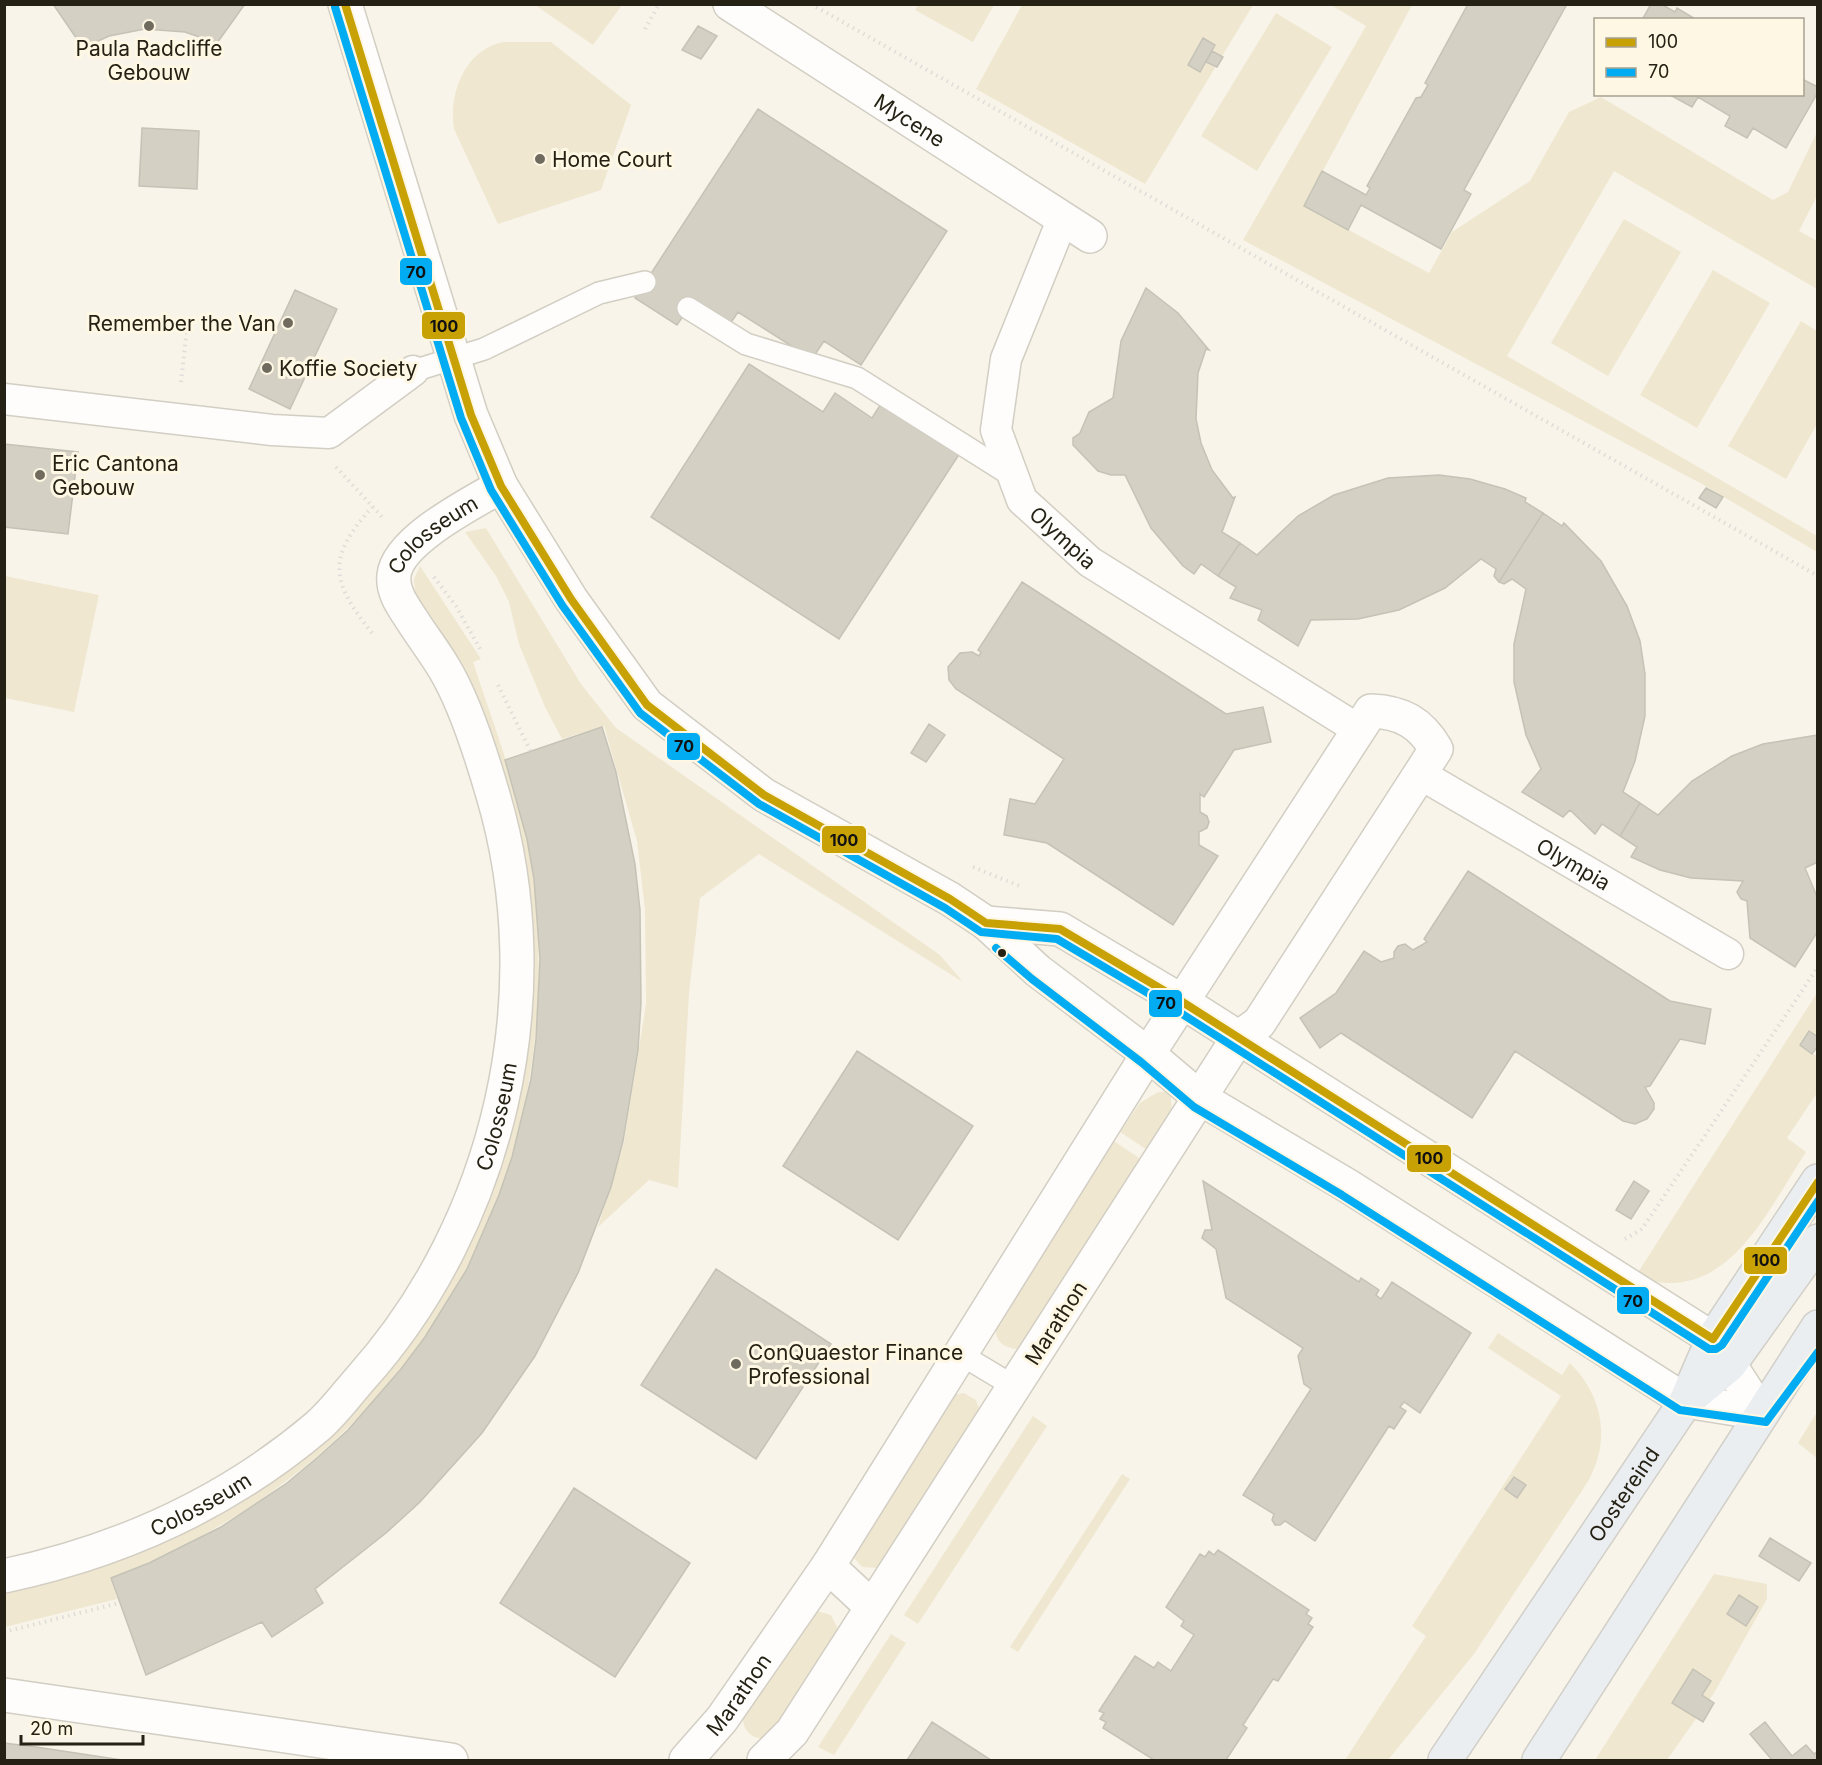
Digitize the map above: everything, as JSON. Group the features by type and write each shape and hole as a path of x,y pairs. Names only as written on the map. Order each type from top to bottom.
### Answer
{"main road":[{"path":"1722,1352 1818,1181"},
{"path":"1722,1352 1818,1241"},
{"path":"1539,1761 1761,1413 1814,1337"},
{"name":"Oostereind","path":"1445,1761 1686,1401 1722,1352"}],"street":[{"path":"345,4 471,415 501,486 571,599 647,705 764,795 950,899 986,923 1038,971 1148,1054 1200,1098 1358,1192 1686,1401 1761,1413"},
{"name":"Mycene","path":"730,4 1090,236"},
{"name":"Olympia","path":"1063,218 1006,359 996,430 1023,500 1090,562 1359,730"},
{"path":"4,399 177,419 329,433 412,371"},
{"name":"Colosseum","path":"4,1576 65,1563 155,1530 235,1487 320,1424 391,1345 438,1270 476,1188 498,1125 508,1072 517,995 516,908 494,797 470,729 446,671 397,596 393,578 398,559 408,548 441,523 501,486"},
{"path":"1181,1001 1371,711 1391,712 1424,729 1436,749 1259,1023 1238,1038"},
{"name":"Olympia","path":"1420,774 1728,954"},
{"path":"986,923 1060,929 1181,1001 1722,1352 1761,1413"},
{"name":"Marathon","path":"686,1761 722,1719 828,1566 1181,1001"},
{"name":"Marathon","path":"764,1761 792,1732 1238,1038"},
{"path":"828,1566 872,1608"},
{"path":"4,1695 451,1761"}],"lane":[{"path":"412,371 484,349 599,293 645,282"},
{"path":"688,308 746,344 857,378 1014,477"},
{"path":"960,1354 1015,1387"}],"path":[{"path":"645,29 659,4"},
{"path":"811,4 1818,576"},
{"path":"177,419 188,319"},
{"path":"304,432 408,548"},
{"path":"372,507 350,532 339,570 343,591 375,637"},
{"path":"970,865 1023,888"},
{"path":"1625,1239 1642,1229 1818,967"},
{"path":"4,1632 119,1603"}],"shaded area":[{"path":"622,4 593,45 535,5"},
{"path":"918,4 994,5 973,42 915,10"},
{"path":"1022,5 1253,5 1145,184 976,89"},
{"path":"1331,5 1412,5 1304,206 1429,273 1452,232 1530,181 1569,112 1601,97 1773,200 1788,192 1817,132 1817,196 1799,231 1817,241 1817,289 1614,171 1507,356 1817,536 1817,552 1702,484 1243,240 1366,26"},
{"path":"1276,13 1332,47 1257,171 1201,136"},
{"name":"Home Court","path":"504,42 551,42 631,105 601,190 498,224 454,129 453,115 457,87 470,63 479,53"},
{"path":"1624,219 1681,252 1608,376 1551,343"},
{"path":"1713,270 1770,303 1697,428 1640,395"},
{"path":"1801,321 1817,331 1817,424 1786,479 1728,446"},
{"path":"486,528 581,684 616,728 940,955 963,982 759,854 700,898 689,993 678,1188 649,1180 598,1227 624,1142 646,1004 645,910 637,841 604,726 562,739 545,707 519,644 509,602 496,576 465,532"},
{"path":"420,566 481,659 473,662 517,798 534,882 538,998 524,1108 493,1211 446,1305 383,1391 306,1465 215,1528 111,1578 117,1599 5,1627 5,1592 142,1551 425,1317 531,950 415,594 414,579"},
{"path":"5,576 99,595 74,712 5,698"},
{"path":"1817,993 1817,1036 1809,1031 1799,1045 1817,1056 1817,1093 1787,1138 1806,1152 1775,1202 1739,1249 1718,1267 1694,1279 1667,1283 1635,1277"},
{"path":"1158,1092 1165,1092 1171,1097 1172,1116 1152,1153 1120,1132 1140,1103"},
{"path":"1114,1141 1145,1162 1020,1349 1007,1347 999,1341 997,1336 999,1318"},
{"path":"1498,1333 1562,1375 1570,1363 1581,1376 1597,1405 1600,1420 1601,1436 1595,1467 1587,1483 1474,1654 1388,1760 1345,1760 1426,1636 1412,1626 1561,1396 1488,1348"},
{"path":"964,1393 976,1400 980,1411 879,1568 862,1567 854,1558 853,1552 952,1395"},
{"path":"1817,1412 1817,1458 1798,1443"},
{"path":"1033,1416 1047,1426 918,1624 904,1615"},
{"path":"1122,1474 1130,1479 1018,1652 1010,1647"},
{"path":"1714,1574 1767,1584 1767,1599 1714,1693 1667,1760 1595,1760"},
{"path":"817,1611 831,1615 839,1631 777,1732 764,1739 751,1735 744,1726 743,1717"},
{"path":"891,1634 906,1643 834,1755 818,1747"}],"building":[{"name":"Paula Radcliffe Gebouw","path":"53,4 245,4 217,43 185,32 145,29 109,36 83,48"},
{"path":"1468,4 1567,4 1464,190 1471,194 1441,249 1361,205 1348,230 1304,206 1322,171 1366,195 1370,188 1367,186 1416,98 1421,97 1428,85 1425,83"},
{"path":"1651,4 1661,4 1675,12 1677,8 1694,18 1643,18"},
{"path":"698,26 717,36 701,59 682,50"},
{"path":"1203,38 1215,45 1200,72 1188,65"},
{"path":"1212,51 1223,57 1217,67 1206,62"},
{"path":"1804,80 1818,87 1818,92 1786,148 1753,128 1747,138 1725,126 1730,116 1698,97 1692,107 1672,96 1804,96"},
{"path":"758,109 947,231 861,365 824,341 812,359 738,312 726,330 690,306 677,325 635,298"},
{"path":"142,128 199,131 197,189 139,186"},
{"path":"1146,288 1178,313 1209,350 1206,349 1198,373 1196,419 1201,443 1212,470 1233,498 1235,497 1222,532 1240,543 1218,576 1201,564 1194,574 1183,566 1151,528 1125,475 1111,475 1098,471 1073,445 1073,438 1080,433 1089,412 1113,398 1121,341"},
{"path":"295,290 337,309 290,409 249,389"},
{"path":"749,364 823,412 835,393 872,418 884,399 962,450 839,639 651,517"},
{"name":"Eric Cantona Gebouw","path":"4,444 78,452 68,534 4,527"},
{"path":"1439,475 1470,479 1505,489 1526,498 1525,502 1543,513 1499,582 1494,576 1496,569 1481,559 1445,588 1399,610 1358,619 1311,620 1298,646 1258,620 1262,610 1230,598 1236,587 1218,576 1240,543 1257,555 1298,516 1334,495 1388,478"},
{"path":"1706,488 1723,497 1716,508 1699,498"},
{"path":"1543,513 1562,526 1564,523 1601,561 1627,606 1640,641 1645,674 1645,716 1635,761 1623,792 1640,803 1620,836 1602,824 1595,834 1570,810 1563,817 1522,792 1541,769 1526,735 1514,682 1514,644 1526,589 1512,579 1504,584 1499,582"},
{"path":"1022,582 1226,714 1263,707 1271,742 1234,750 1204,797 1200,794 1200,812 1207,816 1209,822 1207,828 1199,832 1199,845 1218,856 1173,925 1047,843 1004,835 1010,799 1035,804 1064,759 956,689 949,680 948,667 960,653 972,652 979,656 981,652 978,650"},
{"path":"929,724 945,735 926,762 911,753"},
{"path":"602,727 616,772 635,864 640,910 641,1003 638,1050 623,1141 611,1187 578,1273 535,1356 482,1433 420,1502 386,1533 315,1589 323,1603 272,1637 262,1622 146,1675 111,1578 149,1563 221,1527 287,1483 318,1457 348,1430 401,1369 425,1337 467,1269 499,1195 512,1157 531,1079 536,1039 540,959 534,879 527,839 505,760"},
{"path":"1818,735 1818,862 1805,868 1818,899 1818,931 1795,967 1750,938 1747,901 1741,899 1737,892 1743,881 1691,878 1660,870 1631,857 1637,847 1620,836 1640,803 1658,815 1692,781 1732,756 1763,744"},
{"path":"1468,871 1670,1001 1711,1009 1705,1044 1680,1039 1650,1086 1645,1087 1654,1103 1654,1109 1647,1119 1635,1124 1623,1121 1515,1051 1472,1118 1341,1033 1320,1048 1300,1018 1336,993 1364,951 1381,962 1394,958 1394,952 1398,946 1405,944 1413,950 1427,942 1424,939"},
{"path":"1809,1031 1818,1037 1818,1046 1812,1054 1800,1045"},
{"path":"857,1051 973,1126 898,1240 783,1166"},
{"path":"1203,1181 1359,1282 1361,1278 1379,1290 1376,1295 1381,1299 1392,1282 1471,1333 1420,1413 1404,1402 1400,1407 1406,1411 1394,1429 1389,1426 1315,1541 1285,1521 1280,1525 1275,1525 1272,1520 1274,1514 1243,1495 1311,1389 1304,1384 1298,1356 1303,1348 1226,1298 1216,1249 1202,1238 1205,1230 1212,1230"},
{"path":"1634,1181 1649,1191 1631,1219 1616,1210"},
{"path":"716,1269 831,1344 756,1459 641,1385"},
{"path":"1514,1477 1526,1485 1517,1498 1505,1489"},
{"path":"574,1488 690,1563 615,1677 500,1603"},
{"path":"1770,1538 1811,1563 1799,1581 1759,1556"},
{"path":"1218,1550 1309,1610 1306,1614 1312,1618 1308,1624 1313,1627 1278,1681 1273,1679 1243,1725 1247,1728 1226,1760 1154,1760 1103,1728 1106,1722 1100,1719 1104,1713 1099,1711 1135,1656 1154,1668 1158,1662 1171,1671 1194,1635 1181,1626 1184,1621 1166,1607 1200,1554 1205,1557 1209,1551 1214,1555"},
{"path":"1739,1595 1758,1607 1746,1626 1727,1614"},
{"path":"1693,1669 1711,1681 1702,1695 1714,1703 1703,1722 1672,1703"},
{"path":"932,1722 991,1760 907,1760"},
{"path":"1765,1722 1792,1756 1806,1745 1814,1754 1818,1751 1818,1760 1772,1760 1750,1734"},
{"path":"4,1743 36,1747 122,1760 4,1760"}],"transit line":[{"name":"100","path":"345,4 471,415 501,486 571,599 647,705 764,795 950,899 986,923 1060,929 1173,996 1713,1339"},
{"name":"70","path":"335,7 461,418 491,490 562,605 640,713 759,804 945,908 981,932 1057,939 1168,1005 1709,1349 1716,1349 1722,1345 1818,1201"},
{"name":"70","path":"996,948 1032,979 1141,1062 1194,1107 1342,1195 1680,1410 1766,1422 1818,1352"},
{"name":"100","path":"1713,1339 1818,1182"}],"place":[{"name":"Paula Radcliffe Gebouw","path":"149,26"},
{"name":"Home Court","path":"540,159"},
{"name":"Remember the Van","path":"288,323"},
{"name":"Koffie Society","path":"267,368"},
{"name":"Eric Cantona Gebouw","path":"40,475"},
{"name":"ConQuaestor Finance Professional","path":"736,1364"}]}
